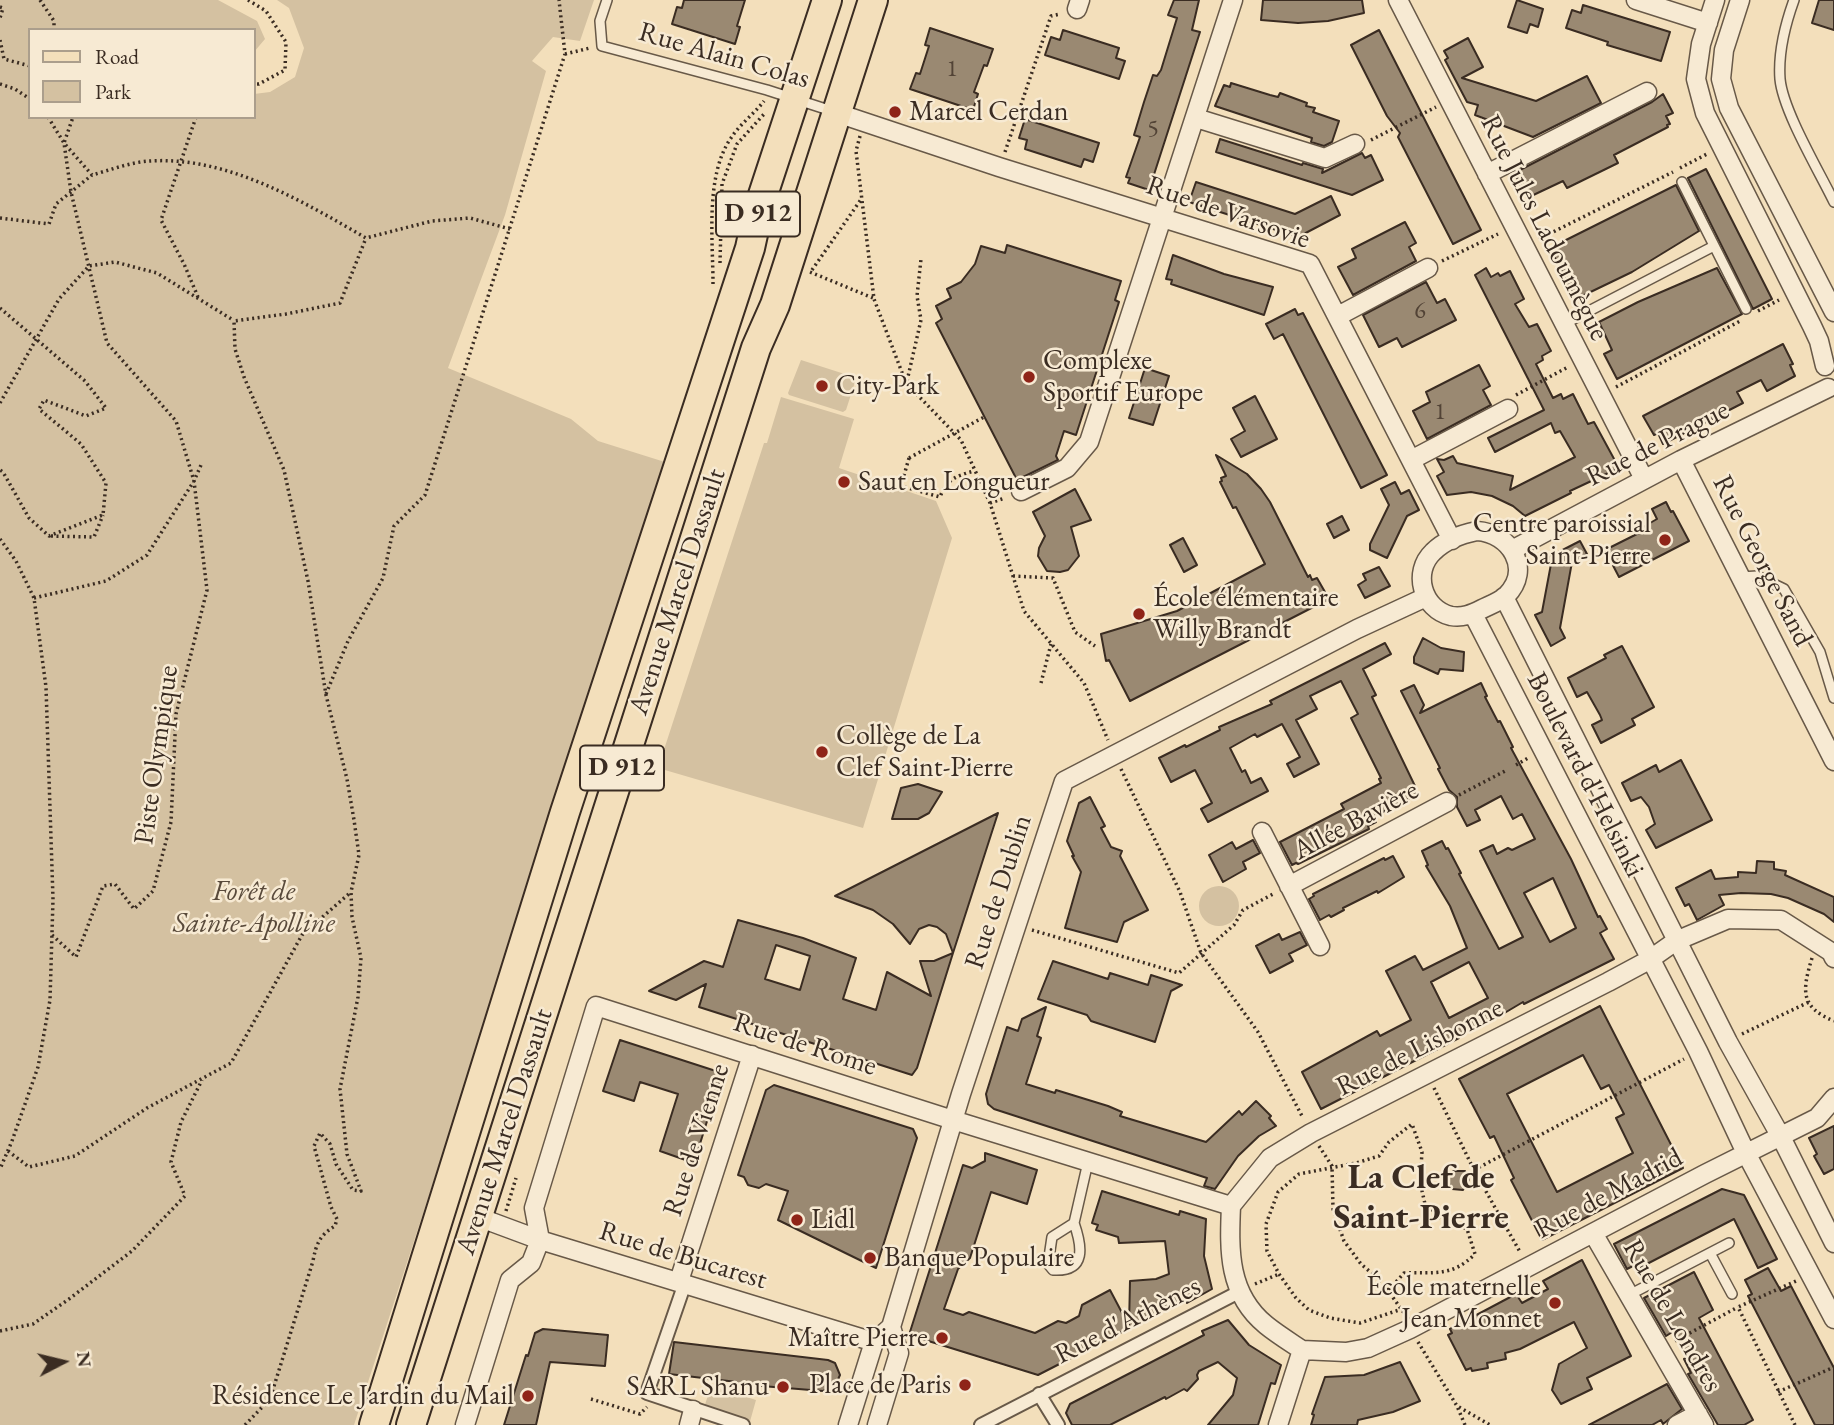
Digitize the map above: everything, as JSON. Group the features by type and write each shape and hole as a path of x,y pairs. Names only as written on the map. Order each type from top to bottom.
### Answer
{"main road":[{"name":"Avenue Marcel Dassault","path":"374,1425 569,799 750,248 759,207 827,0"},
{"name":"Avenue Marcel Dassault","path":"411,1425 752,362 775,305 873,0"}],"street":[{"path":"1021,491 1067,468 1089,442 1233,0"},
{"name":"Rue Jules Ladoumègue","path":"1398,0 1644,479"},
{"path":"1636,0 1707,23"},
{"path":"1715,0 1701,44 1696,79 1705,113 1793,292 1829,358 1824,375 1831,391"},
{"path":"1740,0 1723,60 1721,79 1729,108 1834,312"},
{"path":"1487,174 1647,92"},
{"name":"Rue de Varsovie","path":"837,113 999,167 1310,264 1452,540"},
{"path":"1196,118 1325,158 1355,144"},
{"path":"1338,316 1428,268"},
{"name":"Rue de Prague","path":"1512,550 1681,460 1831,391"},
{"path":"1411,460 1508,409"},
{"name":"Rue George Sand","path":"1681,460 1834,761"},
{"path":"1489,532 1500,536 1512,550 1517,566 1512,588 1504,597 1474,614 1462,617 1450,615 1439,611 1426,597 1421,582 1427,559 1435,550 1452,540 1466,533 1489,532"},
{"name":"Rue de Dublin","path":"877,1425 899,1353 891,1327 953,1121 1064,782 1357,629 1426,597"},
{"name":"Boulevard d'Helsinki","path":"1504,597 1676,941 1781,1137 1834,1243"},
{"name":"Boulevard d'Helsinki","path":"1474,614 1698,1051 1746,1153 1834,1319"},
{"name":"Allée Bavière","path":"1289,886 1447,802"},
{"name":"Allée Bavière","path":"1262,832 1320,946"},
{"path":"1649,960 1676,941 1728,919 1781,920 1831,952 1834,958"},
{"name":"Rue de Lisbonne","path":"1231,1206 1270,1158 1311,1133 1649,960"},
{"name":"Rue de Rome","path":"540,1240 534,1208 596,1006 953,1121 1231,1206"},
{"name":"Rue de Vienne","path":"682,1282 752,1055"},
{"path":"1746,1153 1817,1118 1834,1098"},
{"name":"Rue de Madrid","path":"1302,1350 1346,1352 1368,1348 1410,1329 1746,1153"},
{"path":"1231,1206 1229,1253 1239,1292 1264,1324 1302,1350 1278,1425"},
{"name":"Rue de Bucarest","path":"478,1217 540,1240 874,1342"},
{"name":"Rue de Londres","path":"1593,1233 1701,1420"},
{"path":"466,1425 510,1280 531,1263 540,1240"},
{"path":"682,1282 647,1393 691,1418 743,1425"},
{"name":"Rue d'Athènes","path":"1039,1394 1239,1292"},
{"path":"848,1425 874,1342 891,1327"},
{"path":"981,1425 1039,1394 1058,1425"},
{"path":"1677,1425 1701,1420"}],"lane":[{"name":"Rue Alain Colas","path":"607,0 600,21 602,46 837,113"},
{"path":"1794,0 1785,28 1780,82 1788,108 1834,202"},
{"path":"1682,182 1746,313"},
{"path":"1564,324 1714,246"},
{"path":"1741,577 1758,576 1784,589 1820,652 1834,698"},
{"path":"1074,1223 1052,1237 1048,1264 1053,1270 1063,1271 1079,1258 1081,1244 1074,1223 1088,1162"},
{"path":"1629,1295 1729,1243"},
{"path":"1710,1253 1732,1294"}],"path":[{"path":"40,0 54,21 54,28"},
{"path":"248,0 266,11 286,42 285,70 256,84"},
{"path":"326,695 348,640 383,578 394,526 425,495 565,54 559,0"},
{"path":"999,167 1051,16 1078,4"},
{"path":"0,7 3,8 0,18"},
{"path":"0,40 4,60 28,66"},
{"path":"565,54 602,46"},
{"path":"0,84 28,98"},
{"path":"1355,144 1368,142 1448,101"},
{"path":"49,119 64,143 92,175"},
{"name":"Piste Olympique","path":"52,935 75,957 103,886 115,884 134,909 153,891 171,822 176,714 207,590 194,481 176,421 107,343 71,192 64,143 72,119"},
{"path":"195,119 161,220 198,298"},
{"path":"861,135 856,151 874,299 906,383 921,320 917,296 921,259"},
{"path":"1524,246 1722,147"},
{"path":"0,218 49,224 56,204 92,175 148,161 194,163 253,181 306,203 366,238 432,221 470,218 510,229"},
{"path":"1428,268 1514,226"},
{"path":"0,403 58,299 89,266 115,262 157,273 234,321 340,303 366,238"},
{"path":"810,272 874,299"},
{"path":"1758,312 1793,292"},
{"path":"0,308 37,337 85,381 106,408 86,416 44,400 39,409 81,444 106,483 103,515 94,537 49,536 29,518 0,470"},
{"path":"1601,395 1746,313"},
{"path":"234,321 235,349 244,377 284,470 308,581 326,695 347,779 359,855 351,892 352,917 361,958 358,997 340,1089 347,1154 361,1191 353,1190 336,1164 330,1144 320,1133 314,1146 331,1208 337,1219 335,1226 324,1232 316,1244 270,1399 245,1425"},
{"path":"1508,409 1504,401 1583,360"},
{"path":"975,471 954,477 940,497 901,486 909,458 984,417"},
{"path":"34,598 106,581 147,555 194,481 201,465"},
{"path":"49,536 103,515"},
{"path":"0,539 16,561 34,598 47,687 52,935 50,1000 38,1068 0,1169"},
{"path":"1013,576 1053,578 1075,632 1095,646"},
{"path":"1041,683 1051,643"},
{"path":"1447,802 1507,769"},
{"path":"1016,925 1179,973 1234,925 1243,910 1289,886"},
{"path":"8,1151 29,1167 75,1156 147,1108 230,1063 302,935 351,892"},
{"path":"1819,944 1806,978 1806,996 1815,1013 1834,1021"},
{"path":"1758,1027 1809,1002"},
{"path":"1475,1170 1698,1051"},
{"path":"1427,1075 1528,1266"},
{"path":"0,1331 33,1324 69,1299 132,1251 185,1196 171,1162 181,1122 202,1080"},
{"path":"1388,1291 1404,1273 1445,1272 1462,1266 1475,1254 1467,1229 1440,1218 1425,1204 1420,1182 1423,1152 1412,1124 1389,1142 1379,1156 1299,1174 1278,1192 1266,1224 1267,1251 1296,1298 1309,1310 1330,1318 1360,1323 1402,1309"},
{"path":"1311,1133 1332,1166 1333,1209 1344,1241 1402,1309 1410,1329 1457,1406 1465,1425"},
{"path":"1239,1292 1279,1274"},
{"path":"1661,1348 1738,1307 1810,1274"},
{"path":"1738,1307 1795,1425"},
{"path":"1778,1392 1834,1367"},
{"path":"591,1399 640,1413 658,1397"},
{"path":"1457,1406 1490,1425"}],"green space":[{"name":"Forêt de Sainte-Apolline","path":"0,0 218,0 257,21 265,39 256,50 256,28 28,28 28,119 256,119 256,94 270,92 295,77 304,48 289,8 277,0 594,0 580,41 553,37 532,61 546,71 505,215 448,368 571,419 598,441 668,463 354,1425 0,1425"},
{"name":"City-Park","path":"801,360 856,379 846,410 843,412 789,395"},
{"path":"781,397 854,419 839,468 936,501 952,538 863,828 658,768"},
{"path":"1219,886 1227,887 1233,892 1238,898 1238,914 1233,920 1227,925 1219,926 1211,925 1205,920 1200,914 1199,906 1200,898 1205,892 1211,887"},
{"path":"711,1386 756,1400 749,1425 701,1417"}],"building":[{"path":"684,0 745,0 735,44 672,24 677,7 682,8"},
{"path":"1174,0 1199,0 1192,30 1200,32 1149,190 1128,183 1130,178 1126,177 1140,137 1134,135 1144,102 1153,75 1157,76 1161,70 1177,18 1168,15"},
{"path":"1263,0 1362,0 1364,13 1328,21 1298,23 1261,20"},
{"path":"1517,0 1543,9 1538,27 1530,24 1527,33 1508,27"},
{"path":"1819,0 1834,0 1834,30 1812,23"},
{"path":"1583,5 1670,32 1661,61 1607,45 1608,42 1566,28 1572,10 1581,13"},
{"path":"930,28 993,49 974,92 978,94 973,110 910,89 916,73 920,74 929,46 925,45"},
{"path":"1063,30 1119,48 1116,58 1125,61 1119,79 1045,55 1051,37 1060,40"},
{"path":"1379,30 1481,230 1453,244 1398,137 1400,133 1387,116 1351,45"},
{"path":"1468,38 1483,67 1462,78 1536,101 1587,76 1601,103 1533,137 1475,115 1478,105 1467,102 1445,60 1448,58 1444,51"},
{"path":"1231,83 1278,97 1280,93 1307,103 1306,106 1315,108 1313,112 1339,121 1332,142 1324,146 1311,142 1312,138 1215,106 1224,85 1230,87"},
{"path":"1663,94 1673,113 1666,116 1670,124 1668,127 1614,155 1618,163 1567,188 1563,181 1527,198 1514,173"},
{"path":"1025,119 1099,143 1093,162 1084,159 1081,167 1025,149 1027,140 1019,138"},
{"path":"1220,139 1323,169 1322,173 1362,153 1365,158 1371,155 1383,180 1352,195 1216,152"},
{"path":"1706,169 1772,299 1753,309 1688,178"},
{"path":"1196,182 1295,214 1331,196 1340,215 1298,237 1189,202"},
{"path":"1676,185 1699,231 1632,272 1576,299 1550,248"},
{"path":"1405,222 1416,243 1409,247 1416,261 1353,295 1338,267 1356,258 1352,249"},
{"name":"Complexe Sportif Europe","path":"1007,245 1121,281 1115,300 1119,302 1076,435 1064,431 1056,456 1058,460 1017,480 936,323 942,319 936,306 951,298 947,289 961,282 975,264 981,246 1005,253"},
{"path":"1173,255 1224,274 1273,287 1264,315 1171,284 1172,280 1166,279"},
{"path":"1486,268 1491,277 1510,271 1524,299 1515,304 1529,327 1537,324 1551,351 1542,356 1543,360 1536,364 1553,398 1561,394 1563,399 1573,394 1588,424 1594,422 1619,468 1525,516 1513,506 1492,496 1471,492 1447,495 1437,476 1444,472 1437,459 1444,460 1453,456 1457,463 1513,476 1510,490 1575,457 1560,431 1555,433 1551,423 1495,452 1488,438 1544,410 1475,275"},
{"path":"1717,268 1742,314 1617,379 1604,354 1612,350 1599,322"},
{"path":"1426,282 1437,303 1445,299 1456,320 1402,347 1397,338 1379,347 1363,315"},
{"path":"1295,309 1298,315 1303,313 1387,475 1361,488 1283,334 1274,339 1266,324"},
{"path":"1783,344 1793,364 1790,365 1795,376 1767,391 1761,380 1737,392 1743,403 1663,444 1658,433 1654,435 1643,416"},
{"path":"1479,365 1490,386 1483,390 1491,405 1427,439 1413,411 1430,402 1426,392"},
{"path":"1145,368 1169,376 1153,425 1129,418"},
{"path":"1255,396 1277,439 1241,457 1231,439 1245,431 1233,408"},
{"path":"1216,455 1247,474 1261,489 1308,577 1310,575 1312,580 1317,578 1329,599 1130,701 1109,660 1106,661 1101,634 1177,611 1265,564 1220,482 1221,478 1226,476"},
{"path":"1395,482 1401,494 1409,490 1419,510 1407,516 1387,558 1370,550 1370,544 1389,505 1381,489"},
{"path":"1075,489 1091,520 1071,527 1079,556 1068,570 1047,571 1038,556 1045,536 1033,512"},
{"name":"Centre paroissial Saint-Pierre","path":"1666,502 1689,541 1619,577 1605,550 1645,530 1643,527 1657,519 1652,509"},
{"path":"1342,516 1349,530 1334,538 1327,524"},
{"path":"1183,538 1197,565 1184,572 1170,545"},
{"path":"1580,541 1587,554 1572,562 1560,628 1565,638 1551,646 1535,615 1542,612 1551,564 1547,558"},
{"path":"1379,567 1390,586 1365,598 1358,585 1366,580 1363,574"},
{"path":"1423,638 1441,648 1464,652 1463,671 1440,669 1438,674 1414,663"},
{"path":"1385,643 1391,654 1363,669 1376,695 1372,697 1417,795 1373,817 1376,822 1368,826 1369,829 1292,865 1280,842 1344,809 1341,804 1381,783 1351,718 1358,714 1341,681 1310,696 1317,709 1296,720 1319,764 1294,777 1287,764 1300,757 1282,724 1257,737 1255,734 1230,748 1251,783 1261,778 1268,791 1208,822 1201,809 1212,803 1195,770 1171,782 1159,758 1272,704 1270,701"},
{"path":"1622,646 1654,707 1632,719 1635,725 1601,743 1592,725 1602,720 1600,715 1587,692 1577,697 1568,678 1606,658 1604,655"},
{"path":"1481,683 1487,696 1485,697 1513,747 1511,748 1571,859 1598,917 1600,916 1607,929 1600,933 1614,959 1524,1004 1523,1002 1486,1024 1458,1035 1459,1038 1321,1109 1302,1072 1377,1031 1380,1036 1411,1020 1386,971 1415,956 1423,970 1467,948 1450,906 1426,866 1428,865 1422,851 1442,841 1446,849 1448,848 1499,949 1523,937 1480,851 1493,845 1497,854 1535,839 1522,814 1513,819 1501,796 1475,810 1480,820 1467,826 1457,807 1457,797 1449,790 1401,691 1414,685 1424,705 1420,713","holes":["1553,878 1576,928 1550,942 1524,893","1469,962 1488,998 1449,1018 1431,982"]},
{"path":"1681,760 1712,820 1656,848 1646,830 1655,824 1649,807 1641,797 1631,801 1622,783 1656,765 1659,772"},
{"path":"918,784 942,792 929,813 918,819 892,819 901,788"},
{"path":"1090,797 1105,826 1101,828 1111,847 1122,851 1120,856 1148,910 1124,922 1117,942 1065,928 1081,872 1067,841 1079,803"},
{"path":"998,813 953,953 946,934 937,927 929,925 919,929 910,944 893,924 873,910 835,896"},
{"path":"1253,840 1260,853 1243,862 1246,869 1223,882 1209,855 1232,842 1236,849"},
{"path":"1393,856 1404,877 1378,893 1377,891 1331,917 1329,915 1320,920 1309,899 1313,894"},
{"path":"1757,861 1774,862 1774,869 1786,871 1785,875 1834,897 1834,922 1824,914 1788,898 1771,894 1741,893 1719,895 1724,905 1697,920 1689,904 1685,906 1676,888 1711,870 1715,879 1738,877 1738,872 1756,873"},
{"path":"738,920 803,938 856,958 843,999 876,1010 887,972 931,996 920,961 934,961 953,953 917,1068 912,1075 699,1007 706,984 676,1000 649,991 704,961 723,967","holes":["776,945 810,956 800,990 765,979"]},
{"path":"1300,932 1307,945 1289,954 1293,961 1270,973 1256,946 1279,934 1282,940"},
{"path":"1053,961 1108,979 1110,973 1148,985 1151,975 1182,985 1171,991 1155,1042 1091,1021 1087,1015 1038,999"},
{"path":"1600,1006 1683,1168 1542,1240 1511,1180 1514,1178 1494,1136 1490,1138 1459,1079","holes":["1583,1055 1601,1089 1609,1085 1624,1114 1616,1118 1633,1153 1557,1192 1507,1094"]},
{"path":"1046,1007 1037,1036 1041,1038 1026,1084 1108,1106 1122,1112 1120,1116 1206,1142 1239,1111 1242,1115 1256,1101 1271,1116 1269,1118 1276,1126 1259,1136 1238,1156 1215,1189 1204,1186 1207,1178 994,1109 988,1104 986,1094 1007,1027 1018,1031 1022,1019"},
{"path":"620,1040 722,1073 694,1163 660,1151 678,1094 640,1082 634,1101 603,1091"},
{"path":"774,1085 913,1129 917,1138 876,1268 778,1220 788,1191 766,1184 759,1188 748,1185 744,1177 738,1175 766,1090"},
{"path":"1834,1126 1834,1169 1824,1174 1814,1156 1817,1154 1809,1138"},
{"path":"985,1153 1037,1170 1027,1204 991,1192 970,1258 958,1269 944,1309 963,1315 969,1312 1035,1333 1058,1321 1066,1323 1079,1316 1082,1305 1110,1290 1129,1326 1130,1281 1156,1279 1169,1274 1165,1241 1119,1243 1118,1237 1096,1230 1098,1225 1092,1223 1102,1191 1179,1215 1180,1211 1206,1219 1204,1256 1212,1289 1187,1303 1186,1299 1038,1375 909,1335 963,1165 972,1168 985,1161"},
{"path":"1453,1171 1465,1171 1469,1180 1463,1190 1452,1189 1447,1180"},
{"path":"1722,1189 1744,1195 1777,1259 1758,1268 1734,1219 1641,1267 1639,1263 1627,1269 1614,1244"},
{"path":"1582,1260 1631,1356 1587,1378 1592,1389 1561,1404 1552,1390 1559,1364 1587,1348 1574,1322 1520,1349 1505,1353 1506,1359 1487,1363 1488,1368 1466,1370 1448,1335 1452,1333 1450,1329 1516,1294 1522,1303 1548,1289 1543,1281"},
{"path":"1768,1268 1781,1291 1791,1286 1834,1368 1834,1425 1815,1425 1748,1296 1752,1294 1745,1280"},
{"path":"1694,1272 1713,1310 1699,1318 1753,1420 1744,1425 1718,1425 1688,1374 1691,1373 1684,1359 1688,1357 1674,1331 1666,1336 1644,1298"},
{"path":"1228,1320 1249,1345 1281,1365 1275,1384 1271,1383 1258,1425 1208,1425 1233,1395 1237,1378 1218,1362 1199,1371 1198,1379 1187,1391 1184,1389 1166,1399 1165,1397 1110,1425 1072,1425 1066,1413 1070,1404 1204,1335 1202,1331"},
{"name":"Résidence Le Jardin du Mail","path":"543,1329 608,1335 605,1366 550,1362 536,1425 504,1425 526,1355 528,1356 535,1333"},
{"path":"674,1342 828,1360 835,1363 840,1375 835,1386 823,1391 737,1384 669,1374"},
{"path":"1400,1362 1420,1401 1393,1412 1358,1420 1357,1425 1311,1425 1312,1414 1325,1377 1364,1375"},
{"path":"1667,1384 1682,1409 1663,1424 1661,1420 1652,1425 1589,1425"}],"place":[{"name":"Marcel Cerdan","path":"895,112"},
{"name":"Complexe Sportif Europe","path":"1029,377"},
{"name":"City-Park","path":"822,386"},
{"name":"Saut en Longueur","path":"844,482"},
{"name":"Centre paroissial Saint-Pierre","path":"1665,540"},
{"name":"École élémentaire Willy Brandt","path":"1139,614"},
{"name":"Collège de La Clef Saint-Pierre","path":"822,752"},
{"name":"Lidl","path":"797,1220"},
{"name":"Banque Populaire","path":"870,1258"},
{"name":"École maternelle Jean Monnet","path":"1555,1303"},
{"name":"Maître Pierre","path":"942,1338"},
{"name":"Place de Paris","path":"965,1385"},
{"name":"SARL Shanu","path":"783,1387"},
{"name":"Résidence Le Jardin du Mail","path":"528,1396"}],"district":[{"name":"La Clef de Saint-Pierre","path":"1421,1198"}]}
